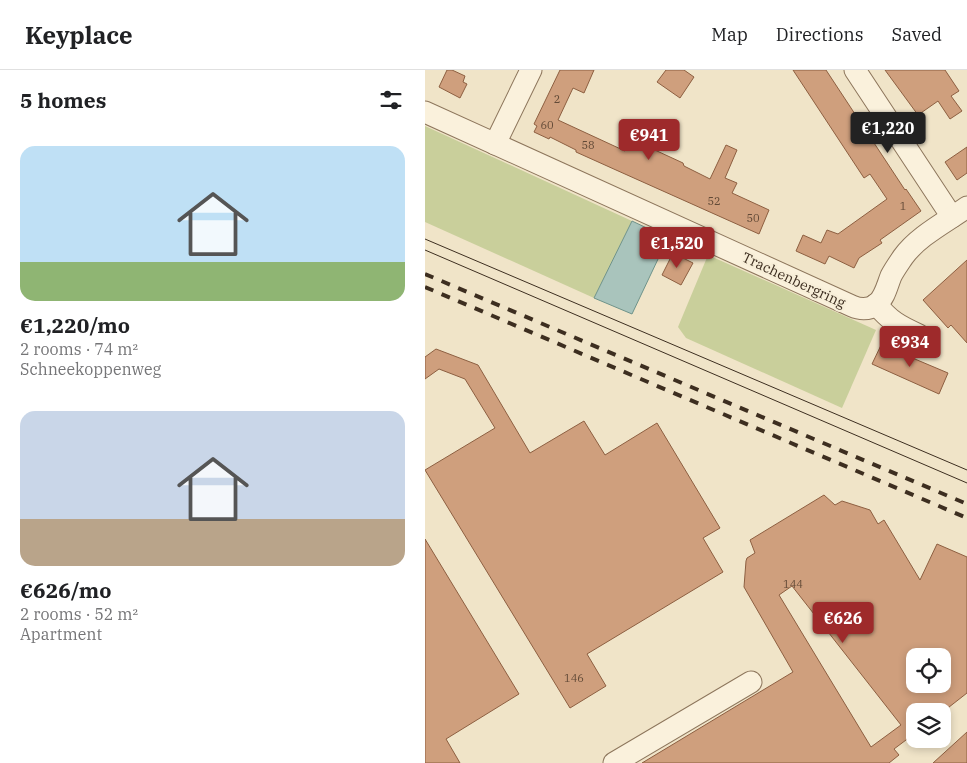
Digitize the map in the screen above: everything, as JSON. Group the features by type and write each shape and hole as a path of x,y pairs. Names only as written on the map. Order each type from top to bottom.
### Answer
{"street":[{"path":"495,144 531,70"},
{"path":"855,70 960,212 923,238 905,254 892,274 881,299 876,304 888,319 898,326 919,334"},
{"name":"Trachenbergring","path":"425,112 854,307 868,309 876,304"},
{"path":"614,763 751,682"}],"green space":[{"path":"425,126 632,221 594,298 425,222"},
{"path":"708,255 876,330 842,408 686,338 678,327"}],"water":[{"path":"632,221 668,238 632,314 594,298"}],"building":[{"path":"447,70 452,70 465,76 463,82 467,84 460,98 439,87"},
{"path":"560,70 594,70 584,93 573,88 558,120 625,151 631,139 683,163 684,166 710,179 726,145 737,150 725,178 737,183 732,193 769,210 759,234 576,152 576,150 550,137 549,139 534,132 537,126 534,124"},
{"path":"666,70 684,70 694,77 680,98 657,82"},
{"path":"793,70 826,70 905,190 921,211 880,240 882,243 859,258 854,268 829,256 825,264 796,251 803,235 821,243 827,230 838,234 887,199 870,174 864,178"},
{"path":"885,70 945,70 959,91 951,96 962,111 950,119 938,101 918,115"},
{"path":"967,147 967,173 957,180 945,162"},
{"path":"673,253 693,263 681,285 662,275"},
{"path":"967,260 967,343 951,325 948,328 923,300"},
{"path":"883,341 904,351 903,354 948,373 939,394 872,364"},
{"path":"436,349 478,365 530,453 584,421 605,455 657,423 720,528 703,538 723,572 587,654 606,686 570,708 425,470 495,428 465,379 439,369 425,379 425,357"},
{"path":"824,495 835,505 842,501 870,510 878,524 884,520 920,580 937,544 967,557 967,693 951,706 951,703 906,703 906,740 894,749 899,755 889,763 642,763 793,672 744,587 746,561 747,558 755,553 750,540","holes":["792,586 901,725 871,747 779,595"]},
{"path":"425,539 519,694 446,739 460,763 425,763"},
{"path":"967,732 967,763 933,763 951,748"}],"tram line":[{"path":"425,239 967,470"},
{"path":"425,250 967,483"}],"railway":[{"path":"425,274 967,504"},
{"path":"425,287 967,518"}]}
